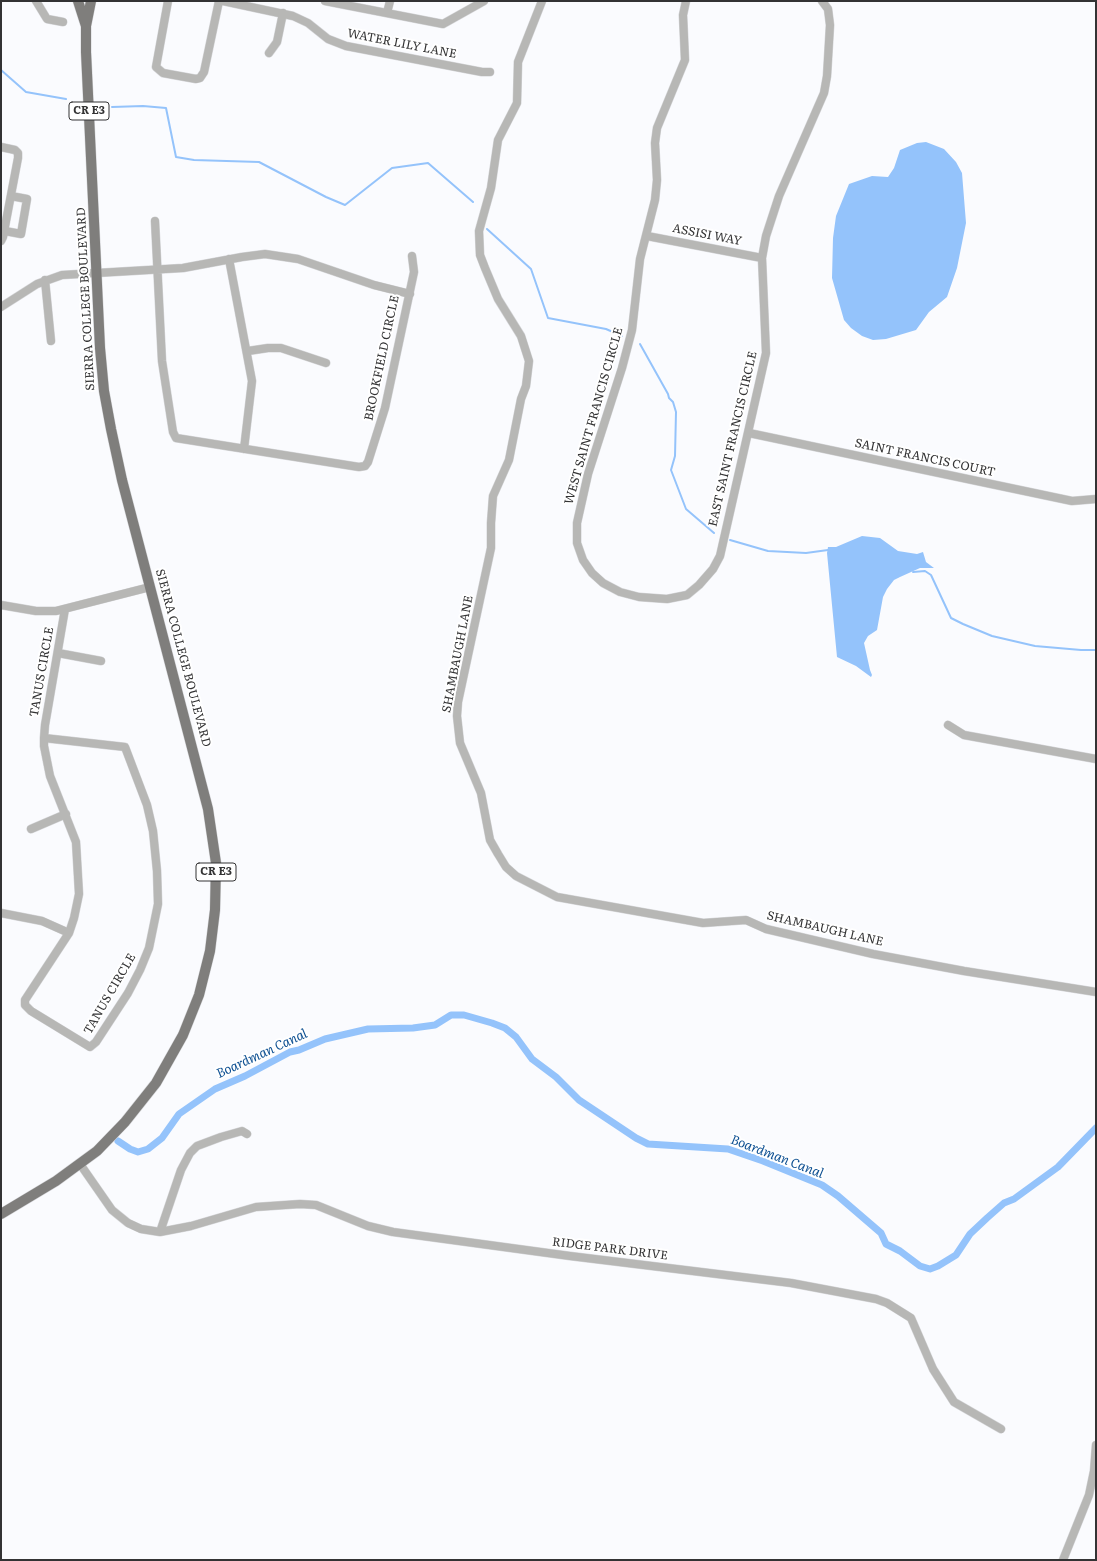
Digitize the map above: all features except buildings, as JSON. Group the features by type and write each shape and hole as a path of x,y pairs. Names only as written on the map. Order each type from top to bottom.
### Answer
{"main road":[{"name":"SIERRA COLLEGE BOULEVARD","path":"78,1 86,26"},
{"name":"SIERRA COLLEGE BOULEVARD","path":"1,1214 51,1184 97,1151 125,1122 146,1097 171,1058 183,1035 199,995 213,934 216,878 211,824 111,430 102,375 86,26 90,1"}],"street":[{"path":"36,1 47,19 63,22"},
{"path":"168,1 156,67 163,73 196,79 200,78 204,72 219,1"},
{"name":"WATER LILY LANE","path":"223,1 283,13 303,20 328,39 340,44 482,72 490,72"},
{"path":"325,1 366,5 387,14 443,24 478,2"},
{"path":"387,14 390,1"},
{"name":"SHAMBAUGH LANE","path":"542,1 518,62 517,103 498,140 491,188 479,231 480,255 505,313 521,336 529,361 526,386 521,399 509,460 493,496 490,523 492,548 458,702 457,716 460,743 481,793 490,840 506,867 516,876 557,897 703,923 746,920 766,929 873,954 964,971 1096,992"},
{"name":"WEST SAINT FRANCIS CIRCLE","path":"639,597 620,592 603,583 592,573 577,543 576,523 588,474 628,349 632,330 640,259 655,200 657,180 655,143 657,128 685,60 683,15 686,1"},
{"name":"EAST SAINT FRANCIS CIRCLE","path":"639,597 667,599 687,595 699,585 713,569 720,556 766,354 762,258 766,236 779,196 824,93 828,76 830,26 828,9 822,1"},
{"path":"269,53 277,42 283,13"},
{"path":"1,147 15,150 18,153 11,196 1,241"},
{"path":"4,231 21,234 27,199 11,196"},
{"path":"155,221 157,270"},
{"name":"ASSISI WAY","path":"647,236 762,258"},
{"name":"BROOKFIELD CIRCLE","path":"1,307 30,287 45,280 70,273 184,268 256,255 280,256 298,259 374,286 410,294 385,408 368,462 364,466 359,467 176,438 173,432 162,361 157,270"},
{"path":"410,294 415,267 412,256"},
{"path":"228,260 252,371 252,391 244,449"},
{"path":"45,280 51,341"},
{"path":"248,351 281,348 326,363"},
{"name":"SAINT FRANCIS COURT","path":"749,433 1072,501 1096,499"},
{"path":"1,605 36,611 65,609 150,587"},
{"name":"TANUS CIRCLE","path":"44,738 125,746 147,805 153,831 158,883 158,904 149,948 128,993 94,1046 90,1047 31,1011 25,1005 25,1000 69,933 78,902 76,842 48,769 44,738 65,609"},
{"path":"58,653 101,661"},
{"path":"948,725 964,735 1096,759"},
{"path":"30,829 66,814"},
{"path":"1,913 42,921 69,933"},
{"path":"160,1232 181,1170 190,1153 197,1146 222,1137 242,1131 247,1134"},
{"name":"RIDGE PARK DRIVE","path":"80,1164 106,1203 118,1216 141,1229 160,1232 191,1226 256,1207 300,1204 316,1205 368,1226 393,1232 570,1256 791,1283 876,1299 888,1304 911,1318 933,1369 954,1402 1001,1430"},
{"path":"1063,1560 1089,1495 1094,1471 1096,1445"}],"water":[{"path":"926,142 944,149 956,162 962,173 966,223 957,268 947,297 929,312 916,330 886,339 873,340 862,336 851,328 844,320 832,278 833,238 836,216 849,184 872,176 888,177 894,168 900,150 917,143"},
{"path":"862,536 880,538 898,551 917,554 923,552 926,562 934,568 920,568 894,580 887,589 883,597 877,630 868,636 864,643 872,675 871,677 856,666 837,657 827,553 828,547 836,547"}],"waterway":[{"path":"1,70 26,92 66,99"},
{"path":"112,107 143,106 166,108 176,157 194,160 259,162 326,197 345,205 392,168 428,163 473,202"},
{"path":"487,229 531,269 548,318 606,329 622,336"},
{"path":"640,344 669,398 673,402 676,412 675,456 671,470 686,509 714,533"},
{"path":"730,540 768,551 806,553 828,550"},
{"path":"913,572 925,571 931,575 951,618 963,624 992,636 1035,646 1096,650"},
{"name":"Boardman Canal","path":"118,1141 130,1149 138,1152 148,1149 162,1138 179,1114 215,1089 245,1076 290,1052 299,1050 325,1039 368,1029 413,1028 435,1025 451,1015 464,1015 505,1028 516,1037 532,1059 556,1077 579,1100 636,1138 648,1144 728,1149 763,1161 822,1185 838,1196 881,1233 886,1244 900,1251 920,1266 930,1269 956,1255 970,1234 987,1218 1004,1203 1014,1199 1058,1167 1096,1128"}]}
